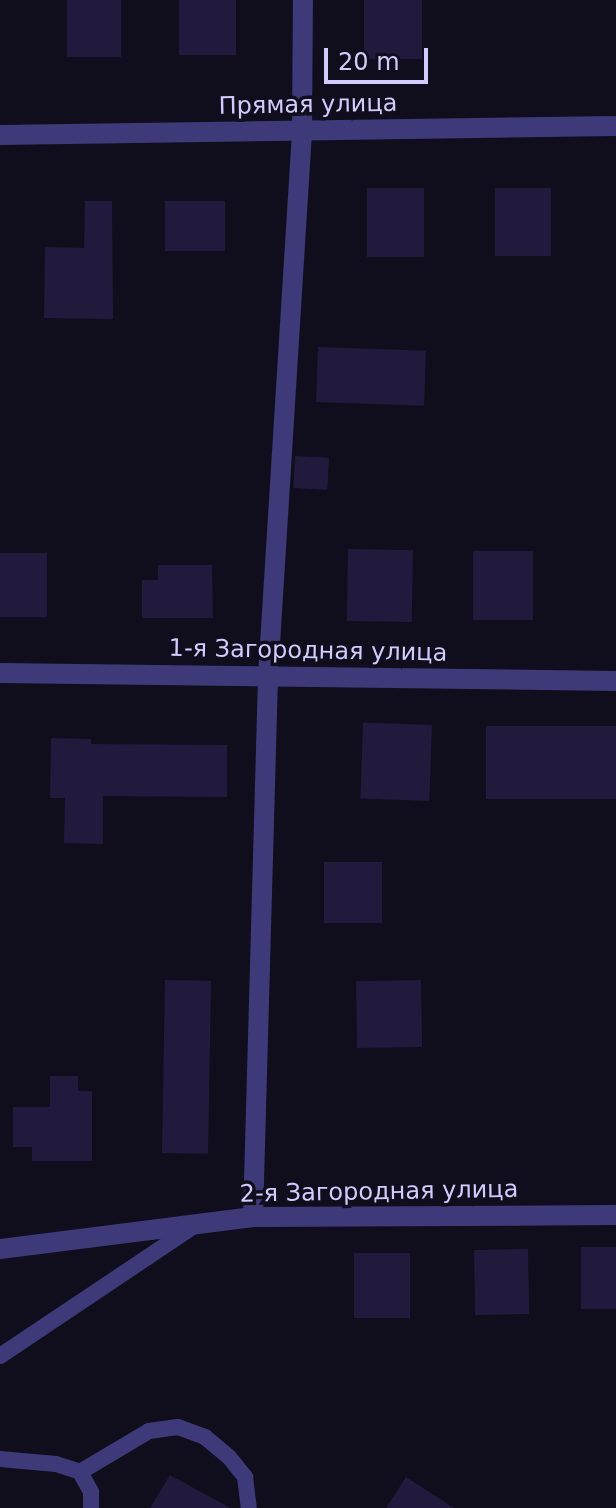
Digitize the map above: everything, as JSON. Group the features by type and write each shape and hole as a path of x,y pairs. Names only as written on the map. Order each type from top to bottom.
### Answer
{"street":[{"path":"253,1217 268,676 302,132 303,0"},
{"name":"Прямая улица","path":"0,135 616,126"},
{"name":"1-я Загородная улица","path":"0,673 616,681"},
{"name":"2-я Загородная улица","path":"0,1249 253,1217 616,1215"}],"lane":[{"path":"0,1356 193,1227"},
{"path":"80,1472 149,1431 178,1427 205,1437 229,1457 245,1477 249,1508"},
{"path":"0,1459 56,1464 80,1472 91,1492 91,1508"}],"building":[{"path":"67,0 121,0 121,57 67,57"},
{"path":"179,0 236,0 236,55 179,55"},
{"path":"364,0 422,0 422,59 364,59"},
{"path":"367,188 424,188 424,257 367,257"},
{"path":"495,188 551,188 551,256 495,256"},
{"path":"85,201 112,201 113,319 44,318 45,247 84,248"},
{"path":"165,201 225,201 225,251 165,251"},
{"path":"318,347 426,351 424,406 316,402"},
{"path":"295,456 329,458 327,490 293,488"},
{"path":"348,549 413,550 412,622 347,621"},
{"path":"473,551 533,551 533,620 473,620"},
{"path":"0,553 47,553 47,617 0,617"},
{"path":"158,565 212,565 213,618 142,618 142,580 158,580"},
{"path":"363,723 432,725 429,801 360,799"},
{"path":"486,726 616,726 616,799 486,799"},
{"path":"51,738 91,739 91,744 227,745 227,797 103,796 103,844 64,843 65,798 50,798"},
{"path":"324,862 382,862 382,923 324,923"},
{"path":"165,980 211,981 208,1154 162,1153"},
{"path":"421,980 422,1047 357,1048 356,981"},
{"path":"50,1076 78,1076 78,1091 92,1091 92,1161 32,1161 32,1147 13,1147 13,1107 50,1107"},
{"path":"581,1247 616,1247 616,1309 581,1309"},
{"path":"528,1249 529,1314 475,1315 474,1250"},
{"path":"354,1253 410,1253 410,1318 354,1318"},
{"path":"170,1475 230,1508 150,1508"},
{"path":"406,1477 454,1508 386,1508"}]}
